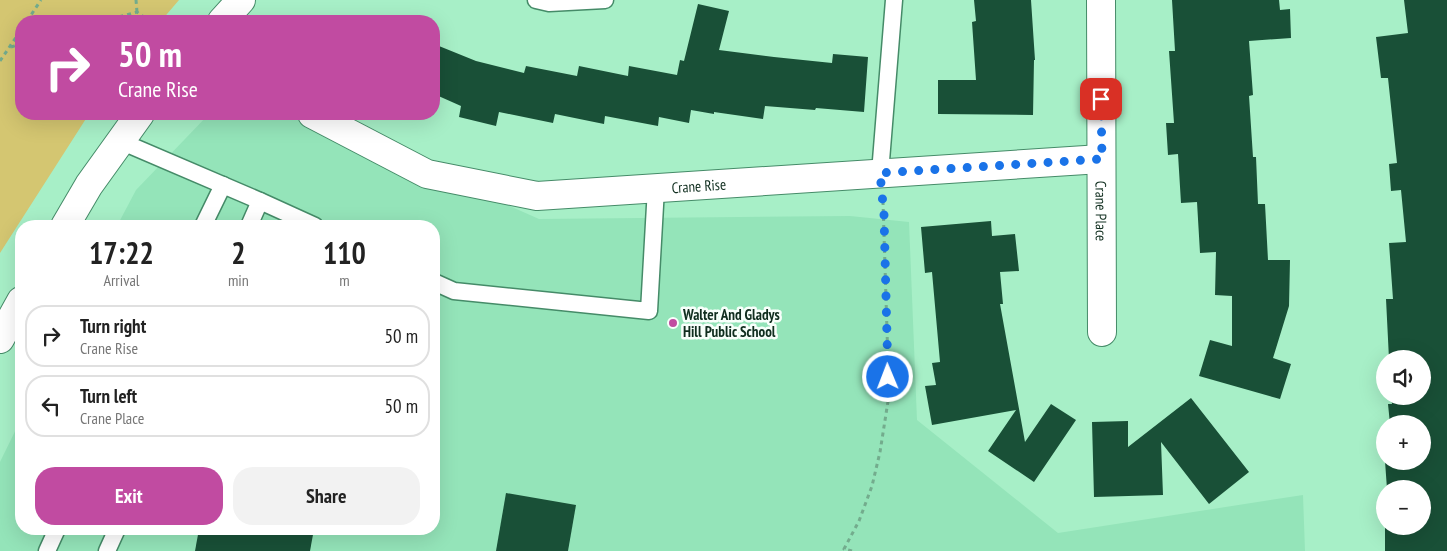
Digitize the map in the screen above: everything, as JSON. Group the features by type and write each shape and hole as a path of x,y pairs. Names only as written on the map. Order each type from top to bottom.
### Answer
{"street":[{"path":"227,15 241,0"},
{"name":"Crane Place","path":"1101,0 1102,332"},
{"path":"69,220 89,185 136,120"},
{"name":"Crane Rise","path":"324,120 427,174 537,196 1102,159"},
{"path":"0,339 15,312"}],"lane":[{"path":"536,0 550,3 604,0"},
{"path":"880,173 894,0"},
{"path":"120,141 260,200 302,220"},
{"path":"206,220 224,185"},
{"path":"440,285 454,291 650,311 656,188"},
{"path":"252,220 260,200"},
{"path":"46,551 54,535"},
{"path":"107,551 114,535"}],"path":[{"path":"31,15 42,0"},
{"path":"136,0 137,12 141,15"},
{"path":"126,15 137,12"},
{"path":"0,61 15,39"},
{"path":"10,47 15,46"},
{"path":"852,551 843,550 859,521 872,486 880,452 889,395 884,225 880,173"}],"shaded area":[{"path":"0,0 179,0 166,15 15,15 15,120 85,120 21,220 15,220 15,230 0,253"},
{"name":"Walter And Gladys Hill Public School","path":"203,120 317,120 539,219 850,216 909,222 917,420 1058,533 1303,495 1305,551 0,551 0,462 15,431 15,535 440,535 440,220 120,220 136,190"}],"building":[{"path":"974,0 1031,0 1035,60 1033,115 938,114 938,80 976,80 972,22 976,21"},
{"path":"1172,0 1279,0 1280,10 1290,9 1291,38 1249,41 1253,95 1249,96 1253,157 1256,157 1258,204 1265,204 1268,260 1290,260 1289,306 1273,358 1291,364 1280,399 1199,376 1210,340 1232,346 1232,296 1215,295 1216,252 1200,253 1197,202 1181,203 1178,154 1168,155 1166,123 1174,123 1169,51 1175,51"},
{"path":"1404,0 1447,0 1447,551 1385,551 1385,535 1431,535 1431,480 1386,480 1386,470 1431,470 1431,415 1389,415 1388,405 1431,405 1431,350 1389,350 1386,299 1393,299 1389,243 1406,242 1401,190 1391,191 1389,164 1397,163 1388,78 1381,78 1376,37 1408,33"},
{"path":"698,4 729,11 719,50 832,63 833,54 868,57 864,112 765,106 763,119 691,110 689,123 659,117 658,126 605,116 604,124 555,114 553,123 499,112 496,126 459,117 461,106 440,97 440,46 476,61 524,73 526,66 577,76 579,66 628,76 629,66 677,75 680,60 684,61"},
{"path":"991,221 992,236 1015,234 1019,271 1000,272 1003,304 1000,304 1025,442 1051,404 1076,420 1034,482 988,451 1016,410 932,425 925,386 936,385 932,363 940,362 932,272 925,273 921,227"},
{"path":"1191,398 1249,472 1209,504 1161,442 1163,495 1094,497 1092,422 1128,421 1128,447"},
{"path":"506,493 576,505 568,551 496,551"},
{"path":"198,535 313,535 310,551 195,551"}],"place":[{"name":"Walter And Gladys Hill Public School","path":"673,323"}],"route":[{"path":"888,377 884,215 880,173 1102,159 1101,99"}]}
